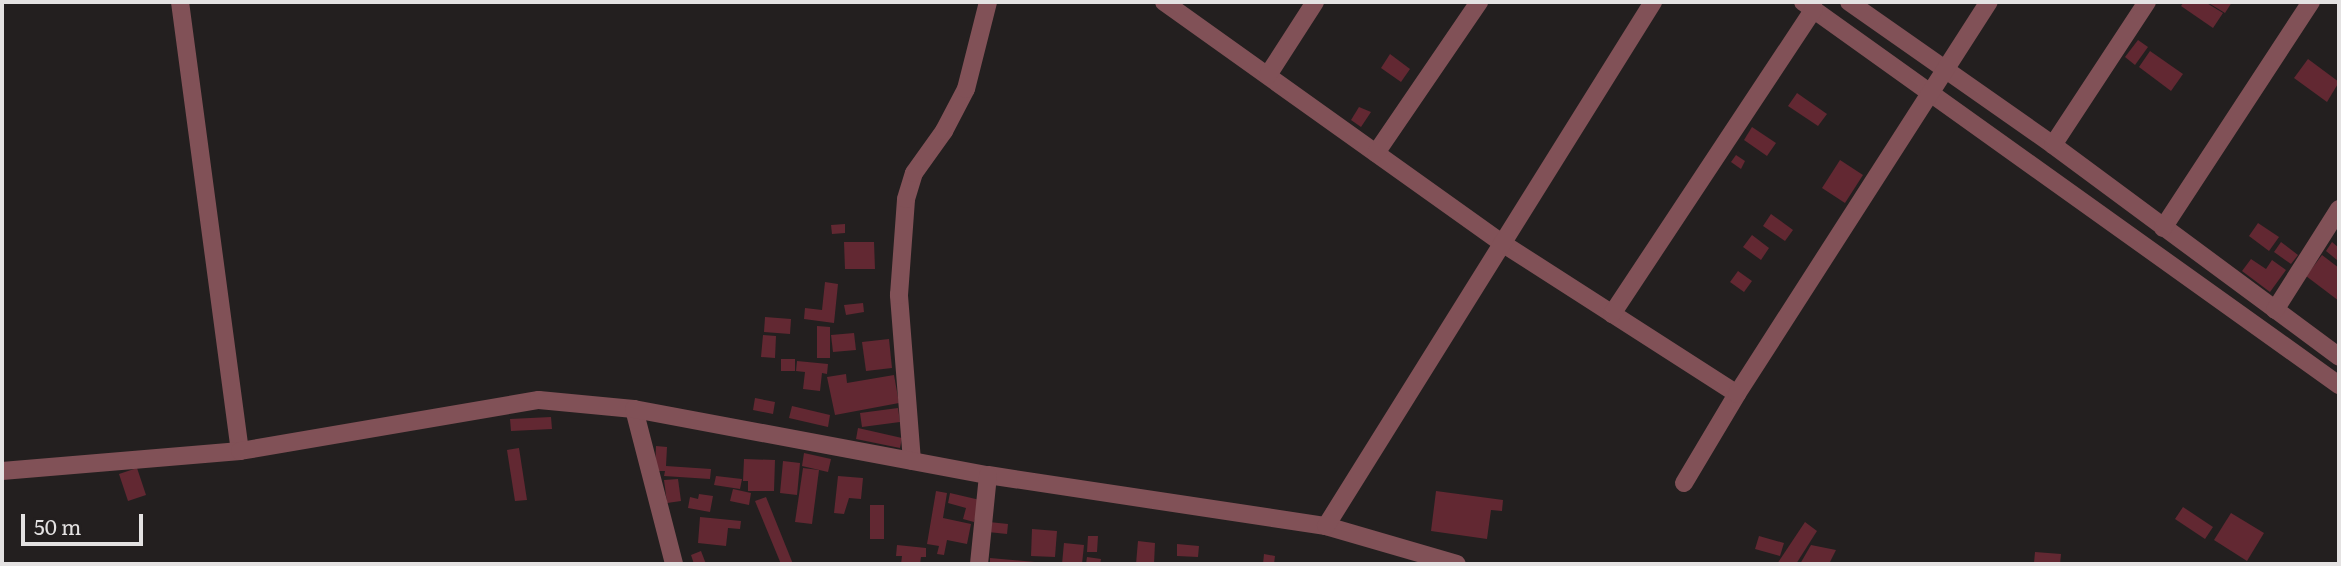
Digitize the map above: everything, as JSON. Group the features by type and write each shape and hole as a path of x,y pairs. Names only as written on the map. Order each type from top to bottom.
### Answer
{"street":[{"path":"180,2 240,451"},
{"path":"912,461 900,295 906,199 914,173 944,131 966,89 988,2"},
{"path":"1164,2 1502,243 1737,394"},
{"path":"1268,75 1315,2"},
{"path":"1376,153 1479,2"},
{"path":"1326,527 1653,2"},
{"path":"1849,2 2053,145 2339,357"},
{"path":"1684,483 1737,394 1989,2"},
{"path":"2053,145 2147,2"},
{"path":"2163,228 2311,2"},
{"path":"1612,314 1809,6 2339,385"},
{"path":"2275,310 2339,209"},
{"path":"2,471 240,451 539,400 634,409 988,475 1326,527 1437,563 1457,564"},
{"path":"634,409 674,564"},
{"path":"979,564 988,475"}],"building":[{"path":"2184,2 2205,2 2223,13 2213,28 2181,6"},
{"path":"2207,2 2232,2 2225,13"},
{"path":"2138,40 2148,47 2135,65 2125,57"},
{"path":"2150,51 2183,74 2171,91 2139,67"},
{"path":"1390,54 1410,69 1401,82 1381,68"},
{"path":"2308,59 2339,82 2327,102 2294,78"},
{"path":"1797,93 1827,114 1818,126 1788,106"},
{"path":"1359,107 1371,112 1361,127 1351,120"},
{"path":"1752,127 1776,143 1767,156 1744,140"},
{"path":"1736,155 1745,161 1741,169 1731,162"},
{"path":"1840,160 1863,175 1845,203 1822,188"},
{"path":"1771,214 1793,230 1785,241 1763,226"},
{"path":"2258,223 2279,237 2269,251 2249,236"},
{"path":"845,224 845,233 832,234 831,225"},
{"path":"1752,235 1769,248 1761,260 1743,247"},
{"path":"844,242 874,242 875,269 845,269"},
{"path":"2281,242 2298,255 2291,264 2274,252"},
{"path":"2332,242 2339,248 2337,260 2326,251"},
{"path":"2322,255 2339,268 2339,301 2306,276"},
{"path":"2251,259 2266,269 2272,260 2286,270 2270,292 2242,271"},
{"path":"1738,271 1752,281 1744,292 1730,282"},
{"path":"825,282 838,284 834,323 804,319 805,308 822,310"},
{"path":"863,303 864,312 846,315 844,305"},
{"path":"765,317 791,319 790,334 764,332"},
{"path":"817,326 830,327 830,358 817,358"},
{"path":"854,333 856,350 833,352 831,335"},
{"path":"763,335 776,336 775,358 761,357"},
{"path":"889,339 892,368 866,371 862,342"},
{"path":"781,359 795,359 795,371 781,371"},
{"path":"797,361 828,364 827,374 822,373 820,391 803,389 805,372 796,371"},
{"path":"846,374 847,383 894,375 899,403 835,415 827,377"},
{"path":"755,398 775,402 773,414 753,410"},
{"path":"792,406 830,415 828,427 789,418"},
{"path":"898,408 900,422 862,427 860,413"},
{"path":"551,417 552,429 511,431 510,419"},
{"path":"858,428 902,438 900,448 856,439"},
{"path":"656,446 667,447 666,466 711,469 710,479 664,476 665,471 655,471"},
{"path":"519,448 527,500 515,501 507,450"},
{"path":"804,453 831,459 828,472 802,466"},
{"path":"744,459 775,460 774,491 748,491 748,481 743,481"},
{"path":"783,461 800,463 797,495 780,493"},
{"path":"137,468 146,495 128,501 119,474"},
{"path":"803,468 819,470 812,524 795,522"},
{"path":"716,476 742,479 740,489 714,485"},
{"path":"838,476 863,478 861,499 849,498 844,514 834,513"},
{"path":"678,479 681,501 667,503 664,480"},
{"path":"733,489 751,493 749,505 730,501"},
{"path":"936,491 947,493 943,518 971,524 967,544 947,540 944,555 937,554 939,546 927,544"},
{"path":"1436,491 1503,500 1502,511 1491,510 1487,539 1431,531"},
{"path":"950,493 980,500 974,522 963,519 966,508 948,503"},
{"path":"699,494 713,496 710,512 688,508 690,497 698,499"},
{"path":"766,497 793,564 781,564 755,501"},
{"path":"870,505 884,505 884,539 870,539"},
{"path":"2183,507 2213,527 2205,539 2175,519"},
{"path":"2231,513 2264,533 2247,561 2214,540"},
{"path":"700,517 741,521 740,529 728,528 726,546 698,543"},
{"path":"989,522 1008,524 1007,534 988,532"},
{"path":"1805,522 1817,531 1796,564 1777,564"},
{"path":"1032,529 1057,531 1055,557 1031,556"},
{"path":"1088,536 1098,536 1097,552 1087,552"},
{"path":"1759,536 1784,543 1780,556 1755,549"},
{"path":"1138,541 1155,543 1154,564 1136,564"},
{"path":"1064,543 1084,545 1082,564 1062,564"},
{"path":"1177,544 1199,546 1198,557 1177,556"},
{"path":"897,545 926,548 926,557 921,557 920,564 901,564 902,556 896,556"},
{"path":"1811,545 1836,550 1829,564 1800,564"},
{"path":"701,551 706,564 694,564 691,555"},
{"path":"2035,552 2061,554 2060,564 2034,563"},
{"path":"1264,554 1275,556 1274,564 1263,564"},
{"path":"1087,557 1101,559 1100,564 1086,564"},
{"path":"990,558 1035,562 1035,564 990,564"}]}
